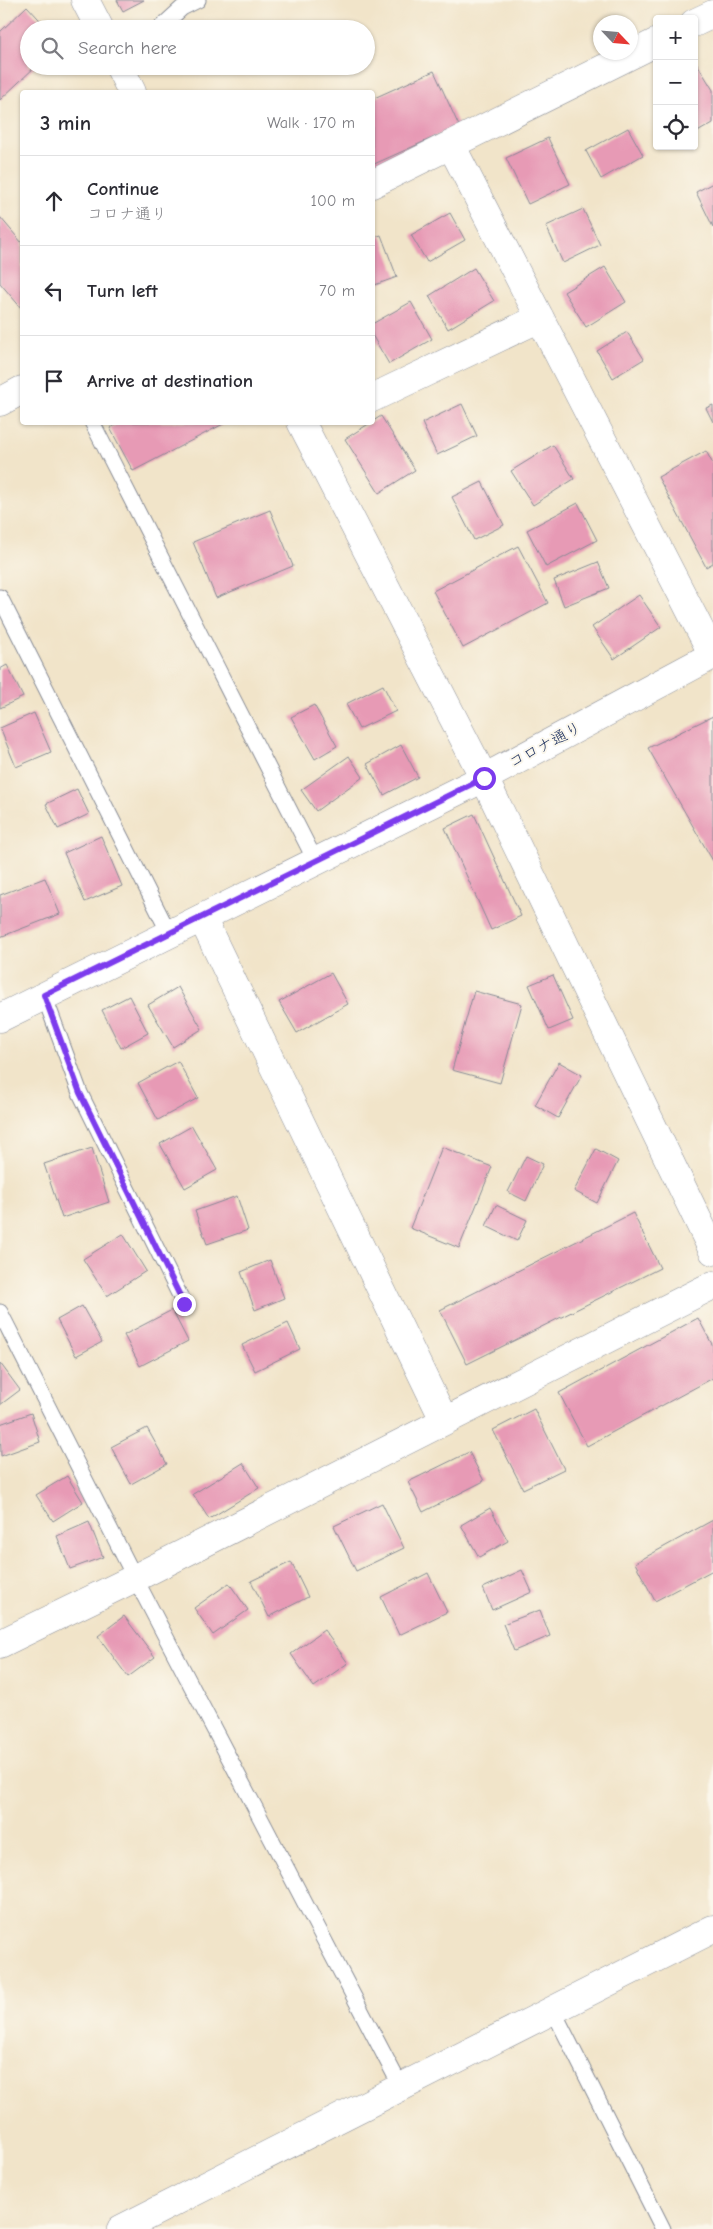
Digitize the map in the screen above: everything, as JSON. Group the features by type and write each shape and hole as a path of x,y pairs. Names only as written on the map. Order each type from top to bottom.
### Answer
{"street":[{"path":"85,0 95,20"},
{"path":"698,21 713,14"},
{"path":"375,183 653,44"},
{"path":"124,75 131,90"},
{"path":"451,145 713,655"},
{"path":"375,397 540,318"},
{"path":"0,402 20,391"},
{"path":"309,425 484,778 713,1251"},
{"name":"コロナ通り","path":"0,1018 170,935 315,860 484,778 713,655"},
{"path":"202,918 444,1420"},
{"path":"0,1644 713,1285"},
{"path":"121,2229 553,2010 712,1933"}],"lane":[{"path":"169,20 182,8 198,0"},
{"path":"94,425 315,860"},
{"path":"0,597 170,935"},
{"path":"44,995 80,1093 184,1304"},
{"path":"0,1312 134,1578 401,2087"},
{"path":"553,2010 663,2229"}],"building":[{"path":"117,0 144,0 123,11"},
{"path":"27,6 40,20 20,20 20,75 26,75 0,100 0,32"},
{"path":"698,66 713,90 713,123 698,132"},
{"path":"434,71 459,126 375,164 375,98"},
{"path":"628,128 643,155 601,179 586,151"},
{"path":"548,138 570,184 528,204 506,158"},
{"path":"713,183 713,227 696,192"},
{"path":"583,209 600,245 563,263 546,226"},
{"path":"450,213 465,240 427,262 411,235"},
{"path":"0,217 20,241 20,307 0,283"},
{"path":"381,235 397,277 375,285 375,237"},
{"path":"605,267 626,302 586,327 564,292"},
{"path":"474,268 494,301 448,329 429,296"},
{"path":"411,302 432,339 389,364 375,340 375,322"},
{"path":"627,332 644,359 613,378 597,351"},
{"path":"462,404 477,436 437,455 422,423"},
{"path":"713,405 713,422 706,408"},
{"path":"381,416 415,470 379,493 345,439 367,425 375,425 375,420"},
{"path":"116,425 221,425 133,471 110,428"},
{"path":"553,445 574,479 533,505 511,471"},
{"path":"706,451 713,464 713,563 706,567 658,477"},
{"path":"482,482 504,525 474,540 452,497"},
{"path":"578,503 597,540 546,567 527,530"},
{"path":"270,510 293,566 216,598 193,542"},
{"path":"518,546 548,603 463,648 433,591"},
{"path":"598,562 609,588 564,606 554,580"},
{"path":"639,595 661,627 614,659 592,627"},
{"path":"7,665 23,697 0,708 0,669"},
{"path":"383,685 396,711 359,729 346,704"},
{"path":"314,705 337,746 315,759 291,717"},
{"path":"34,713 51,752 16,767 0,728"},
{"path":"713,716 713,861 648,748"},
{"path":"401,745 418,777 384,795 367,764"},
{"path":"349,756 363,777 316,811 301,790"},
{"path":"77,789 89,814 58,829 46,804"},
{"path":"474,814 521,916 491,930 445,828"},
{"path":"101,836 122,886 85,902 64,853"},
{"path":"45,878 60,914 0,937 0,895"},
{"path":"331,973 348,1004 297,1033 279,1002"},
{"path":"553,975 573,1020 549,1030 529,985"},
{"path":"178,987 202,1029 173,1047 148,1005"},
{"path":"474,991 522,1004 500,1083 452,1070"},
{"path":"129,996 148,1033 121,1048 102,1010"},
{"path":"178,1061 198,1098 158,1120 138,1083"},
{"path":"559,1062 582,1075 558,1118 535,1105"},
{"path":"192,1126 217,1170 185,1188 160,1144"},
{"path":"442,1147 492,1167 459,1248 410,1228"},
{"path":"92,1148 109,1202 62,1218 44,1164"},
{"path":"596,1149 618,1161 597,1203 574,1191"},
{"path":"526,1156 543,1164 526,1201 508,1192"},
{"path":"237,1196 248,1230 207,1244 195,1211"},
{"path":"496,1205 527,1220 517,1241 486,1226"},
{"path":"633,1213 660,1268 467,1364 440,1310"},
{"path":"123,1234 146,1271 107,1296 83,1259"},
{"path":"270,1260 284,1298 255,1310 241,1272"},
{"path":"82,1306 102,1342 76,1356 57,1320"},
{"path":"172,1310 188,1341 140,1366 124,1335"},
{"path":"698,1318 713,1346 713,1378 587,1446 559,1393"},
{"path":"288,1323 300,1349 255,1371 242,1345"},
{"path":"0,1363 20,1390 0,1405"},
{"path":"534,1409 564,1469 523,1489 493,1430"},
{"path":"31,1413 40,1442 1,1456 0,1424"},
{"path":"147,1428 167,1464 131,1484 111,1447"},
{"path":"469,1452 484,1481 423,1512 408,1482"},
{"path":"243,1463 259,1488 209,1519 193,1494"},
{"path":"67,1476 83,1502 53,1521 36,1495"},
{"path":"382,1503 404,1548 356,1571 334,1526"},
{"path":"490,1508 508,1541 479,1557 461,1525"},
{"path":"713,1520 713,1570 655,1601 635,1563"},
{"path":"89,1522 103,1557 70,1569 57,1536"},
{"path":"291,1562 308,1597 269,1617 251,1581"},
{"path":"522,1570 532,1592 492,1610 483,1588"},
{"path":"428,1573 447,1612 399,1635 381,1597"},
{"path":"229,1583 248,1610 213,1635 194,1608"},
{"path":"540,1610 550,1636 514,1651 503,1624"},
{"path":"124,1616 155,1657 128,1677 98,1636"},
{"path":"324,1630 348,1663 314,1687 291,1654"}],"route":[{"path":"184,1304 80,1093 44,995 170,935 315,860 484,778"}]}
